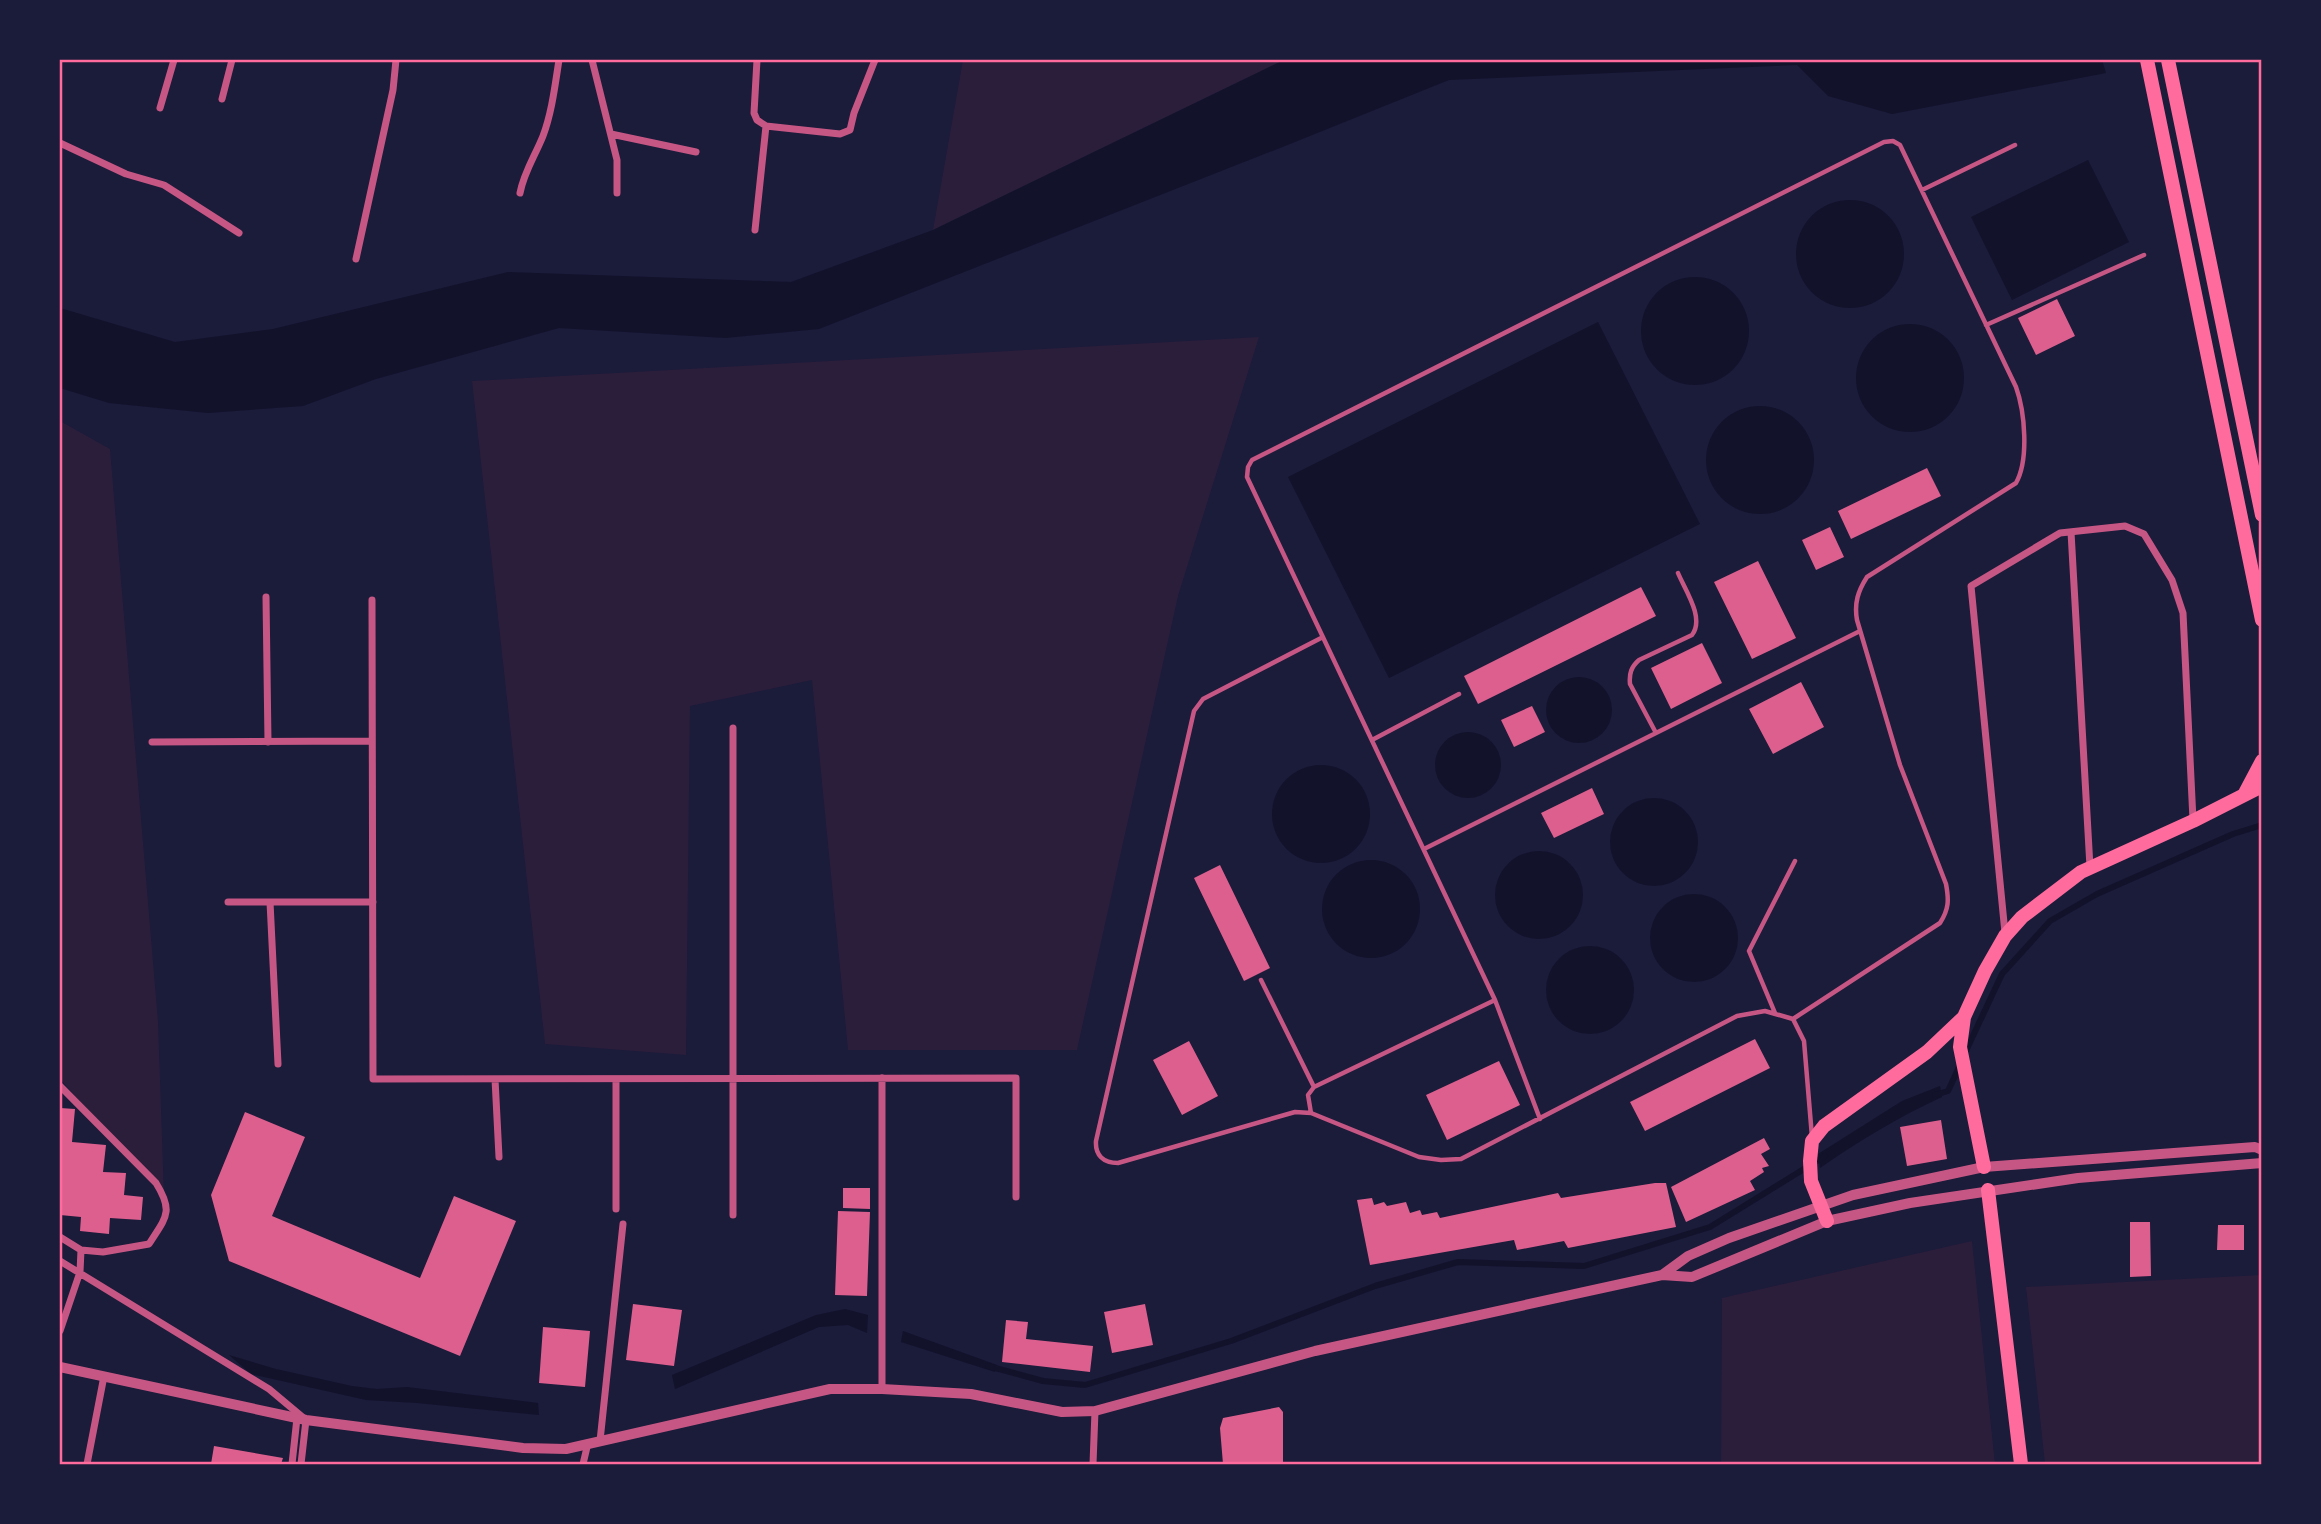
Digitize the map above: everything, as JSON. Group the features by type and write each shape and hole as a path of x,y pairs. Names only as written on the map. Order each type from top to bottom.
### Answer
{"main road":[{"path":"2147,60 2262,620"},
{"path":"2168,60 2262,516"},
{"path":"2244,795 2262,761"},
{"path":"1984,1167 1960,1047 1964,1017 2005,936 2022,917 2081,872 2262,786"},
{"path":"1827,1221 1811,1181 1812,1141 1824,1126 1927,1052 1964,1017"},
{"path":"1988,1190 2021,1465"}],"street":[{"path":"160,108 174,60"},
{"path":"222,99 232,60"},
{"path":"356,258 393,90 396,60"},
{"path":"520,193 523,176 543,135 559,60"},
{"path":"592,60 617,160 617,192"},
{"path":"757,60 754,113 757,120 766,126 840,134 850,130 875,60"},
{"path":"755,230 766,126"},
{"path":"611,134 696,152"},
{"path":"60,143 126,174 164,185 239,233"},
{"path":"2005,936 1971,586 2060,533 2126,526 2139,530 2154,548 2172,580 2183,613 2193,821"},
{"path":"2071,532 2090,868"},
{"path":"266,597 268,742"},
{"path":"372,600 373,1079 1016,1078 1016,1197"},
{"path":"733,727 733,1215"},
{"path":"152,742 372,741"},
{"path":"228,902 373,902"},
{"path":"270,902 278,1064"},
{"path":"882,1078 882,1389"},
{"path":"495,1079 499,1157"},
{"path":"616,1079 616,1209"},
{"path":"60,1086 156,1183 167,1201 165,1219 149,1244 103,1252 81,1250 60,1237"},
{"path":"1662,1275 1688,1256 1819,1205 1853,1195 1984,1167 2256,1147 2262,1150"},
{"path":"60,1367 301,1419 523,1448 566,1449 830,1389 971,1394 1062,1412 1094,1411 1315,1351 1662,1275 1692,1277 1827,1221 1910,1203 2078,1178 2262,1163"},
{"path":"600,1441 623,1224"},
{"path":"60,1331 79,1272 81,1250"},
{"path":"60,1261 269,1389 301,1419 300,1465"},
{"path":"87,1465 104,1377"},
{"path":"1094,1411 1094,1465"},
{"path":"292,1465 301,1419"},
{"path":"583,1465 588,1443"}],"lane":[{"path":"1540,1119 1495,1000 1247,477 1248,467 1252,460 1884,142 1893,141 1900,145 2020,398 2025,459 2016,483 1867,577 1859,589 1856,601 1860,631 1900,765 1946,884 1949,899 1947,912 1940,923 1793,1019"},
{"path":"1922,190 2015,145"},
{"path":"1986,325 2144,255"},
{"path":"1656,733 1630,684 1630,677 1639,660 1692,635 1697,628 1697,617 1678,573"},
{"path":"1424,849 1860,631"},
{"path":"1323,637 1203,699 1194,711 1096,1146 1100,1157 1105,1161 1118,1163 1295,1112 1311,1113 1419,1157 1461,1159 1737,1016 1765,1011 1793,1019 1804,1041 1812,1141"},
{"path":"1372,740 1460,694"},
{"path":"1775,1014 1749,951 1795,861"},
{"path":"1261,980 1314,1087"},
{"path":"1311,1113 1308,1095 1314,1087 1495,1000"}],"shaded area":[{"path":"963,60 1284,60 933,230"},
{"path":"1284,60 2102,60 2106,73 1892,114 1828,96 1797,65 1449,80 819,329 725,338 559,328 376,379 303,406 208,413 109,403 60,388 60,308 175,342 273,329 508,272 791,282 933,230"},
{"path":"2088,160 2129,242 2012,300 1971,217"},
{"path":"1850,200 1871,204 1888,216 1900,233 1904,254 1900,275 1888,292 1871,304 1850,308 1829,304 1812,292 1800,275 1796,254 1800,233 1812,216 1829,204"},
{"path":"1695,277 1716,281 1733,293 1745,310 1749,331 1745,352 1733,369 1716,381 1695,385 1674,381 1657,369 1645,352 1641,331 1645,310 1657,293 1674,281"},
{"path":"1598,322 1700,524 1389,678 1288,477"},
{"path":"1910,324 1931,328 1948,340 1960,357 1964,378 1960,399 1948,416 1931,428 1910,432 1889,428 1872,416 1860,399 1856,378 1860,357 1872,340 1889,328"},
{"path":"1259,337 1178,596 1077,1050 848,1050 812,680 690,706 686,1055 545,1044 472,381"},
{"path":"1760,406 1781,410 1798,422 1810,439 1814,460 1810,481 1798,498 1781,510 1760,514 1739,510 1722,498 1710,481 1706,460 1710,439 1722,422 1739,410"},
{"path":"60,421 110,449 158,1021 164,1195 60,1079"},
{"path":"1572,677 1586,677 1598,682 1607,691 1612,710 1610,723 1603,734 1586,743 1572,743 1560,738 1551,729 1546,717 1546,703 1551,691 1560,682"},
{"path":"1461,732 1475,732 1487,737 1496,746 1501,765 1499,778 1492,789 1475,798 1461,798 1449,793 1440,784 1435,772 1435,758 1440,746 1449,737"},
{"path":"1321,765 1340,769 1355,780 1366,795 1370,814 1366,833 1355,848 1340,859 1321,863 1302,859 1287,848 1276,833 1272,814 1276,795 1287,780 1302,769"},
{"path":"1654,798 1671,802 1685,811 1694,825 1698,842 1694,859 1685,873 1671,882 1654,886 1637,882 1623,873 1614,859 1610,842 1614,825 1623,811 1637,802"},
{"path":"1539,851 1556,855 1570,864 1579,878 1583,895 1579,912 1570,926 1556,935 1539,939 1522,935 1508,926 1499,912 1495,895 1499,878 1508,864 1522,855"},
{"path":"1371,860 1390,864 1405,875 1416,890 1420,909 1416,928 1405,943 1390,954 1371,958 1352,954 1337,943 1326,928 1322,909 1326,890 1337,875 1352,864"},
{"path":"1694,894 1711,898 1725,907 1734,921 1738,938 1734,955 1725,969 1711,978 1694,982 1677,978 1663,969 1654,955 1650,938 1654,921 1663,907 1677,898"},
{"path":"1590,946 1607,950 1621,959 1630,973 1634,990 1630,1007 1621,1021 1607,1030 1590,1034 1573,1030 1559,1021 1550,1007 1546,990 1550,973 1559,959 1573,950"},
{"path":"1940,1086 1942,1097 1879,1130 1820,1168 1818,1154 1902,1101"},
{"path":"1972,1241 1995,1464 1721,1464 1722,1298"},
{"path":"2261,1275 2261,1464 2045,1464 2026,1287"},
{"path":"845,1309 868,1315 867,1333 848,1325 819,1327 675,1389 672,1375 816,1315"},
{"path":"903,1331 997,1365 995,1372 901,1342"},
{"path":"229,1355 352,1386 377,1389 407,1387 538,1403 539,1415 366,1400 251,1374"}],"building":[{"path":"2057,299 2075,336 2036,355 2018,318"},
{"path":"1927,468 1941,496 1851,539 1838,511"},
{"path":"1830,527 1844,557 1816,570 1802,540"},
{"path":"1758,561 1796,638 1752,659 1714,582"},
{"path":"1641,587 1656,616 1478,704 1464,676"},
{"path":"1702,643 1722,683 1671,709 1651,668"},
{"path":"1801,682 1824,727 1773,754 1749,709"},
{"path":"1532,706 1545,732 1514,747 1501,720"},
{"path":"1592,788 1604,814 1554,838 1541,813"},
{"path":"1220,865 1270,968 1244,981 1194,878"},
{"path":"1755,1039 1770,1068 1645,1131 1630,1102"},
{"path":"1189,1041 1218,1096 1182,1115 1153,1060"},
{"path":"1499,1061 1520,1105 1447,1140 1426,1095"},
{"path":"60,1108 75,1109 72,1142 106,1145 103,1172 126,1173 124,1195 143,1197 141,1220 110,1218 109,1234 80,1231 81,1217 60,1215"},
{"path":"245,1112 305,1137 272,1216 420,1278 454,1196 516,1221 460,1356 229,1261 211,1195"},
{"path":"1941,1120 1947,1159 1907,1166 1900,1127"},
{"path":"1764,1138 1770,1149 1761,1154 1769,1166 1762,1168 1764,1172 1750,1181 1755,1190 1686,1222 1671,1187"},
{"path":"1666,1183 1676,1227 1568,1248 1564,1241 1517,1250 1514,1240 1370,1265 1357,1200 1372,1198 1374,1205 1384,1202 1387,1206 1406,1202 1410,1213 1420,1210 1422,1215 1437,1212 1440,1218 1558,1193 1561,1198"},
{"path":"843,1188 870,1188 870,1209 843,1208"},
{"path":"838,1211 870,1212 867,1296 835,1295"},
{"path":"2130,1222 2150,1222 2151,1276 2130,1277"},
{"path":"2218,1225 2244,1225 2244,1250 2217,1250"},
{"path":"633,1304 682,1310 674,1366 626,1360"},
{"path":"1145,1304 1153,1345 1112,1353 1104,1312"},
{"path":"1006,1320 1028,1322 1026,1339 1093,1346 1090,1372 1002,1362"},
{"path":"543,1327 590,1331 585,1387 539,1383"},
{"path":"1279,1407 1283,1412 1283,1464 1223,1464 1220,1428 1223,1418"},
{"path":"214,1446 283,1458 281,1464 211,1464"}],"waterway":[{"path":"1964,1055 2002,974 2050,921 2097,894 2233,834 2262,825"},
{"path":"1935,1095 1948,1091 1960,1065"},
{"path":"988,1366 1043,1381 1085,1385 1231,1341 1375,1286 1458,1262 1584,1266 1710,1227 1825,1156"}]}
